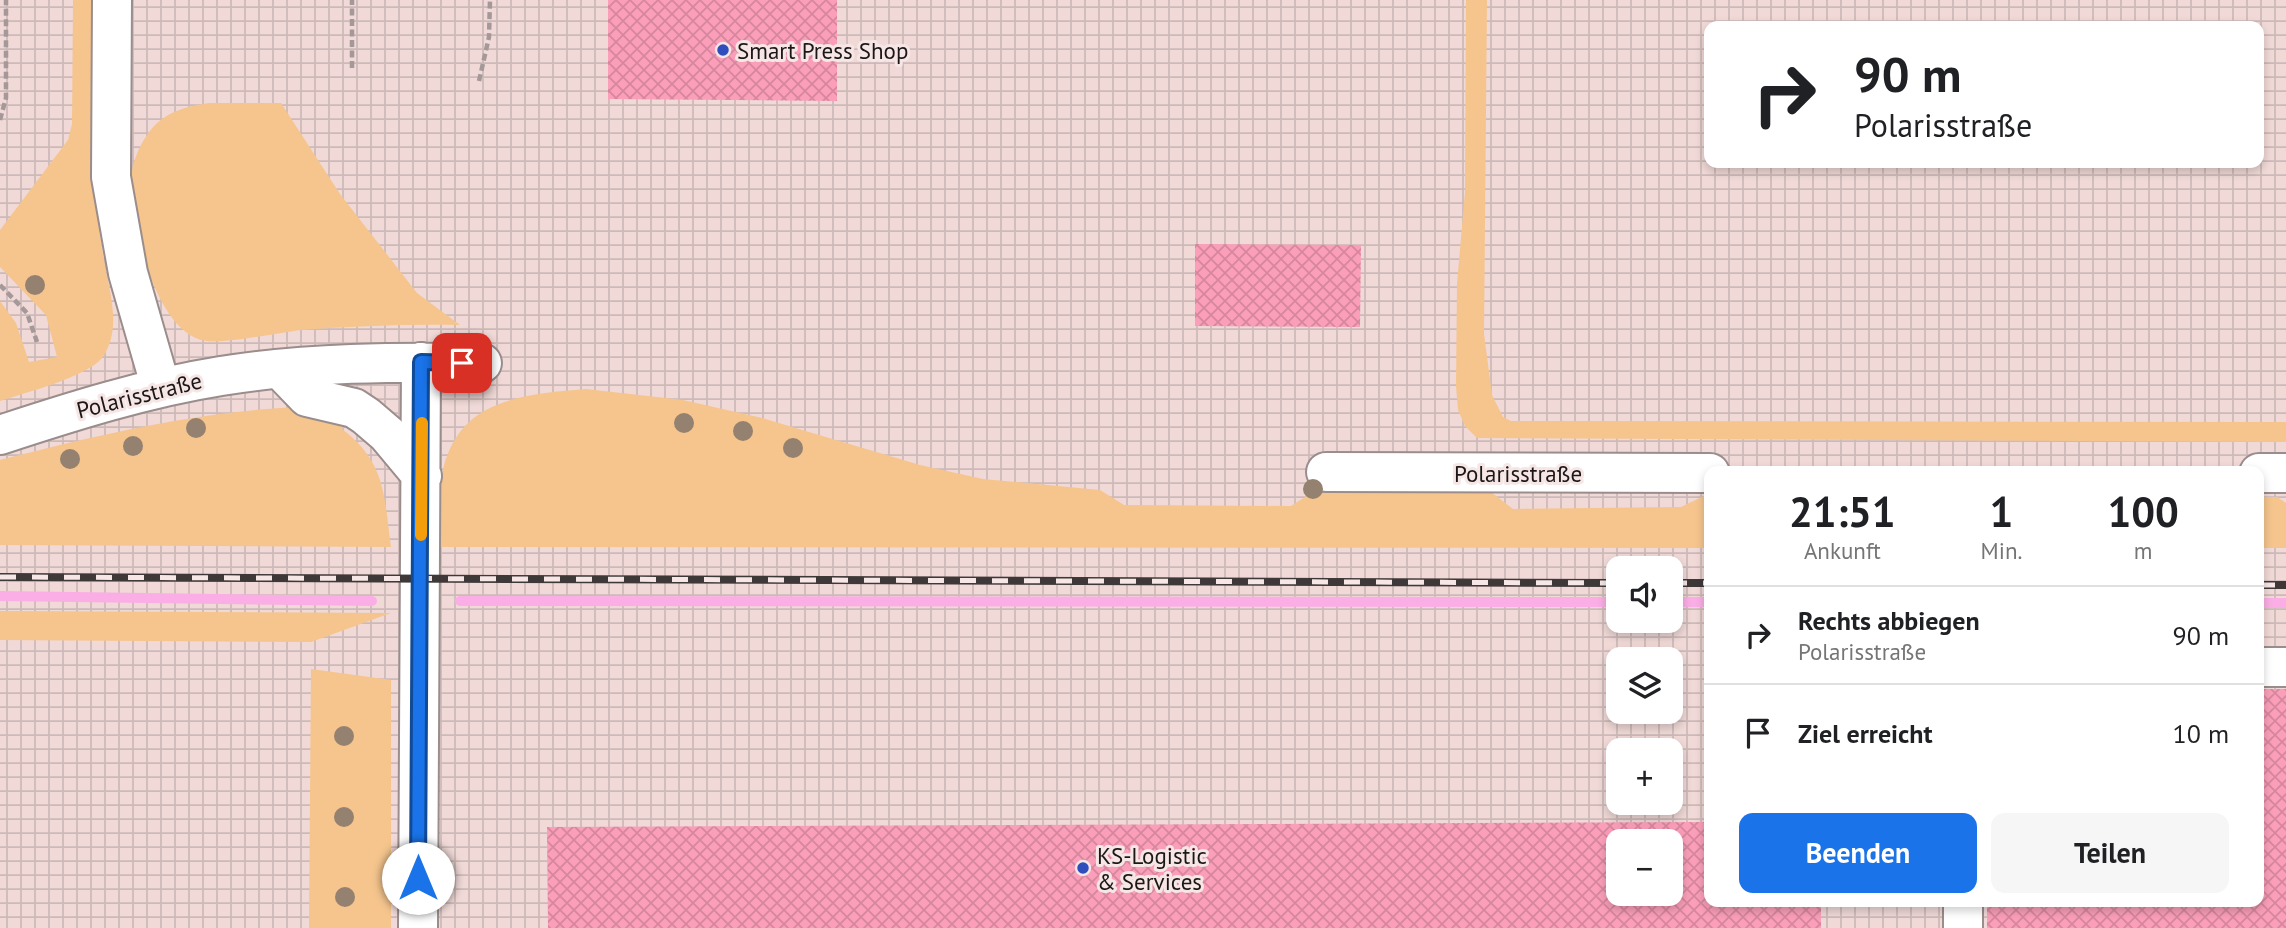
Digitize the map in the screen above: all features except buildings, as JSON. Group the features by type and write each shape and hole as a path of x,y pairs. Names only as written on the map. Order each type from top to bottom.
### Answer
{"street":[{"path":"112,0 113,189 128,273 161,388"},
{"path":"418,928 421,362"},
{"name":"Polarisstraße","path":"0,435 82,408 219,376 280,369 421,362 482,363"},
{"path":"280,369 307,397 354,408 366,416 387,434 422,476"},
{"name":"Polarisstraße","path":"1326,472 1704,473"},
{"path":"2264,473 2286,473"},
{"path":"2264,667 2286,667"},
{"path":"1962,907 1963,928"}],"path":[{"path":"0,120 6,99 6,0"},
{"path":"352,0 352,68"},
{"path":"479,81 489,37 490,0"},
{"path":"0,285 27,313 37,342"}],"shaded area":[{"path":"0,0 2286,0 2286,928 0,928"},
{"path":"73,0 92,0 93,163 99,228 113,310 112,335 102,358 83,372 0,401 0,301 16,323 29,362 57,357 46,315 0,267 0,230 68,140 72,124"},
{"path":"1466,0 1487,0 1484,334 1492,395 1503,417 1511,421 2286,422 2286,442 1477,438 1465,426 1458,410 1456,386 1457,284 1465,192"},
{"path":"209,103 281,103 340,194 417,293 460,325 301,330 216,341 207,341 189,334 173,319 160,299 150,275 136,223 131,182 138,151 156,124 181,109"},
{"path":"586,389 683,400 762,418 920,465 983,479 1100,490 1124,505 1291,506 1316,490 1491,492 1513,509 1681,507 1704,496 1704,548 440,547 440,487 446,458 457,436 472,419 490,408 535,395"},
{"path":"299,407 349,420 342,429 367,454 380,481 391,547 0,545 0,460 111,433 186,419"},
{"path":"2264,497 2277,497 2286,503 2286,548 2264,548"},
{"path":"0,611 391,613 311,642 0,640"},
{"path":"311,669 391,680 391,928 309,928"}],"waterway":[{"path":"0,596 372,601"},
{"path":"460,601 1606,602"},
{"path":"1683,602 1704,602"},
{"path":"2264,603 2286,603"}],"railway":[{"path":"0,577 1606,583"},
{"path":"1683,583 1704,583"},
{"path":"2264,585 2286,585"}],"slow traffic":[{"path":"421,535 422,423"}],"place":[{"name":"Smart Press Shop","path":"723,50"},
{"name":"KS-Logistic & Services","path":"1083,868"}],"route":[{"path":"418,878 421,362 462,363"}]}
